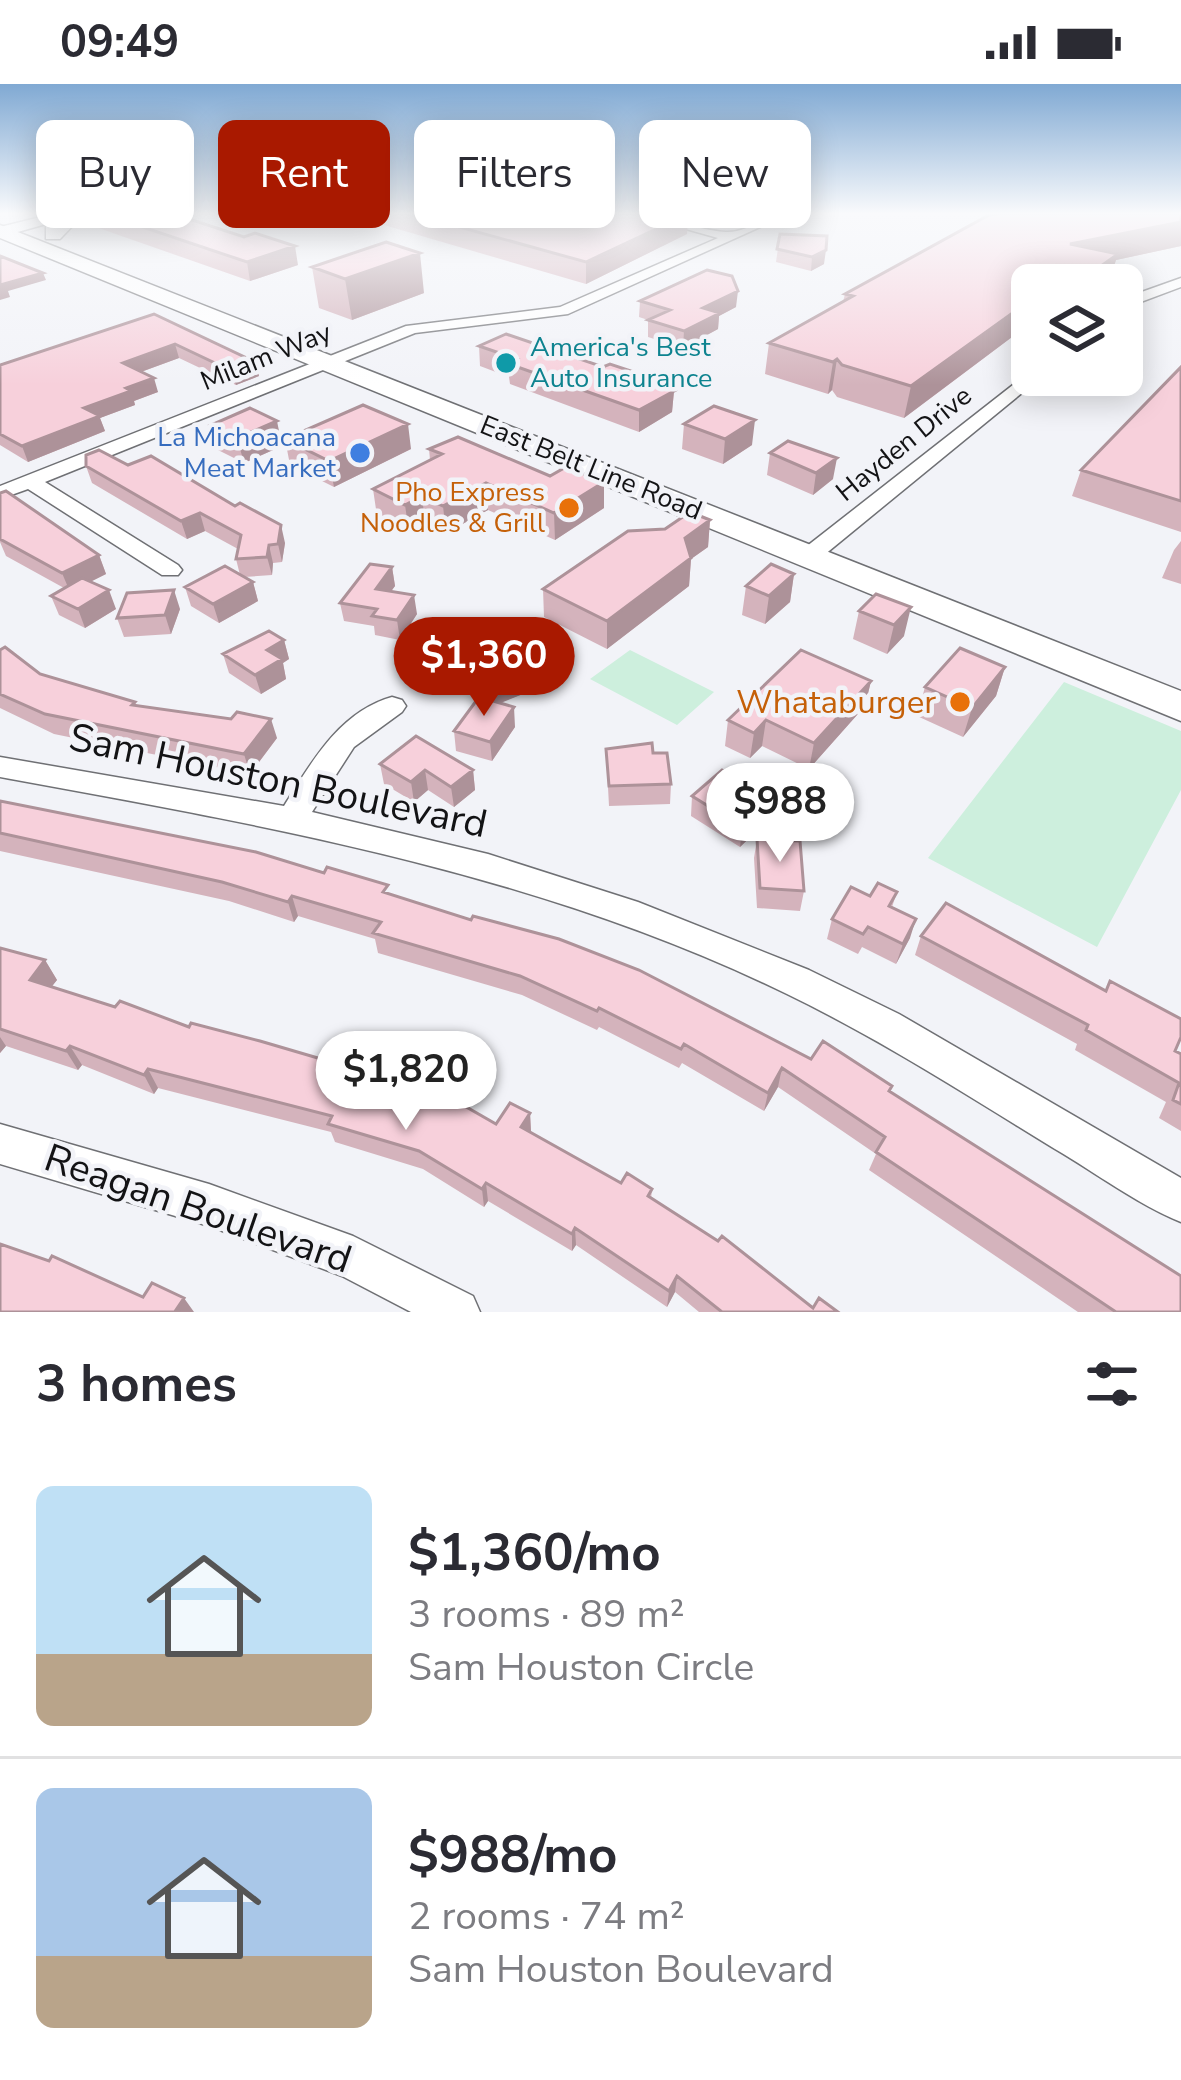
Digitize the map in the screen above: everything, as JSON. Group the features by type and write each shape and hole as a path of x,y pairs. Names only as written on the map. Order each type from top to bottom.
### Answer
{"main road":[{"name":"East Belt Line Road","path":"119,270 820,547 1181,676"},
{"name":"East Belt Line Road","path":"148,282 212,306 238,308 339,357"},
{"name":"East Belt Line Road","path":"820,547 1181,707"}],"street":[{"name":"Milam Way","path":"0,493 339,357 435,325 563,311 655,270"},
{"path":"1143,296 1181,282"},
{"name":"Hayden Drive","path":"820,547 1011,393"},
{"path":"29,482 170,570"},
{"path":"292,819 342,739 359,722 392,706"},
{"name":"Sam Houston Boulevard","path":"0,767 292,819 488,866 626,912 796,982 946,1060 1181,1201"},
{"name":"Reagan Boulevard","path":"0,1144 209,1204 353,1258 458,1312"}],"green space":[{"path":"630,650 714,692 677,725 590,679"},
{"path":"1064,682 1181,731 1181,790 1097,947 928,858"}],"building":[{"path":"0,270 43,273 0,285"},
{"path":"321,270 370,270 345,279"},
{"path":"706,270 732,276 738,291 703,308 720,313 684,331 648,320 670,310 640,301"},
{"path":"888,270 1011,270 1011,314 911,386 842,365 837,359 833,362 769,343 853,296 845,294"},
{"path":"154,314 255,362 232,371 175,344 123,363 154,378 84,408 100,416 22,446 0,434 0,365"},
{"path":"506,334 603,367 610,364 634,372 628,375 674,391 639,410 509,364 517,359 479,346"},
{"path":"1181,367 1181,501 1081,470"},
{"path":"363,405 408,424 329,461 285,439"},
{"path":"714,406 755,420 725,439 684,424"},
{"path":"250,408 277,421 237,438 211,425"},
{"path":"458,437 550,476 566,467 604,482 554,513 486,483 443,506 422,496 405,505 373,489 442,454 429,449"},
{"path":"788,441 837,458 816,473 770,453"},
{"path":"99,450 128,465 151,456 235,506 240,503 281,525 278,544 269,545 267,557 236,559 241,535 200,513 181,521 86,466 86,455"},
{"path":"6,491 99,555 62,573 0,539 0,493"},
{"path":"690,512 710,520 685,538 691,558 607,621 543,589 628,531 665,529"},
{"path":"370,564 392,567 376,589 414,595 397,620 372,616 377,609 340,603"},
{"path":"771,564 794,574 769,596 746,586"},
{"path":"225,566 253,582 213,604 185,587"},
{"path":"82,578 109,590 78,609 51,596"},
{"path":"174,590 165,615 117,618 127,593"},
{"path":"876,594 911,607 894,625 859,611"},
{"path":"429,622 483,651 495,647 503,656 509,654 527,673 492,686 454,644 435,656 401,637"},
{"path":"269,631 284,640 267,650 282,659 255,675 223,654"},
{"path":"5,647 40,674 135,702 132,705 231,719 237,712 271,719 244,754 45,714 0,694 0,650"},
{"path":"960,648 1005,667 972,708 925,687"},
{"path":"801,650 871,681 814,743 766,720 754,733 728,720"},
{"path":"479,697 514,707 490,742 454,731"},
{"path":"416,736 473,770 451,787 425,770 411,782 380,764"},
{"path":"652,743 653,753 667,753 671,784 609,786 606,749"},
{"path":"722,770 771,800 742,827 692,796"},
{"path":"0,801 256,852 324,873 327,867 388,885 383,892 471,920 473,916 559,939 639,970 811,1059 823,1041 892,1086 889,1091 1181,1276 1181,1312 1116,1312 876,1152 885,1137 782,1068 768,1093 684,1044 681,1049 520,976 373,933 381,922 292,896 288,902 222,882 0,833"},
{"path":"757,839 800,841 804,891 760,888"},
{"path":"878,883 897,892 889,906 916,919 903,944 868,927 863,934 832,919 851,887 870,896"},
{"path":"946,903 1106,991 1110,981 1181,1019 1175,1051 1181,1054 1181,1104 1173,1100 1179,1083 1086,1030 1088,1025 921,936"},
{"path":"0,948 45,960 30,980 115,1007 120,1001 189,1027 191,1023 260,1041 447,1096 496,1124 510,1103 530,1113 521,1127 621,1183 627,1173 652,1189 648,1196 718,1241 722,1236 813,1308 819,1298 838,1312 722,1312 677,1276 669,1291 575,1228 572,1234 486,1183 482,1189 419,1151 328,1124 332,1116 148,1069 144,1075 70,1046 66,1051 0,1029"},
{"path":"0,1244 49,1261 52,1256 143,1297 152,1283 184,1298 176,1310 180,1312 0,1312"}],"place":[{"name":"America's Best Auto Insurance","path":"506,363"},
{"name":"La Michoacana Meat Market","path":"360,453"},
{"name":"Pho Express Noodles & Grill","path":"569,508"},
{"name":"Whataburger","path":"960,702"}]}
